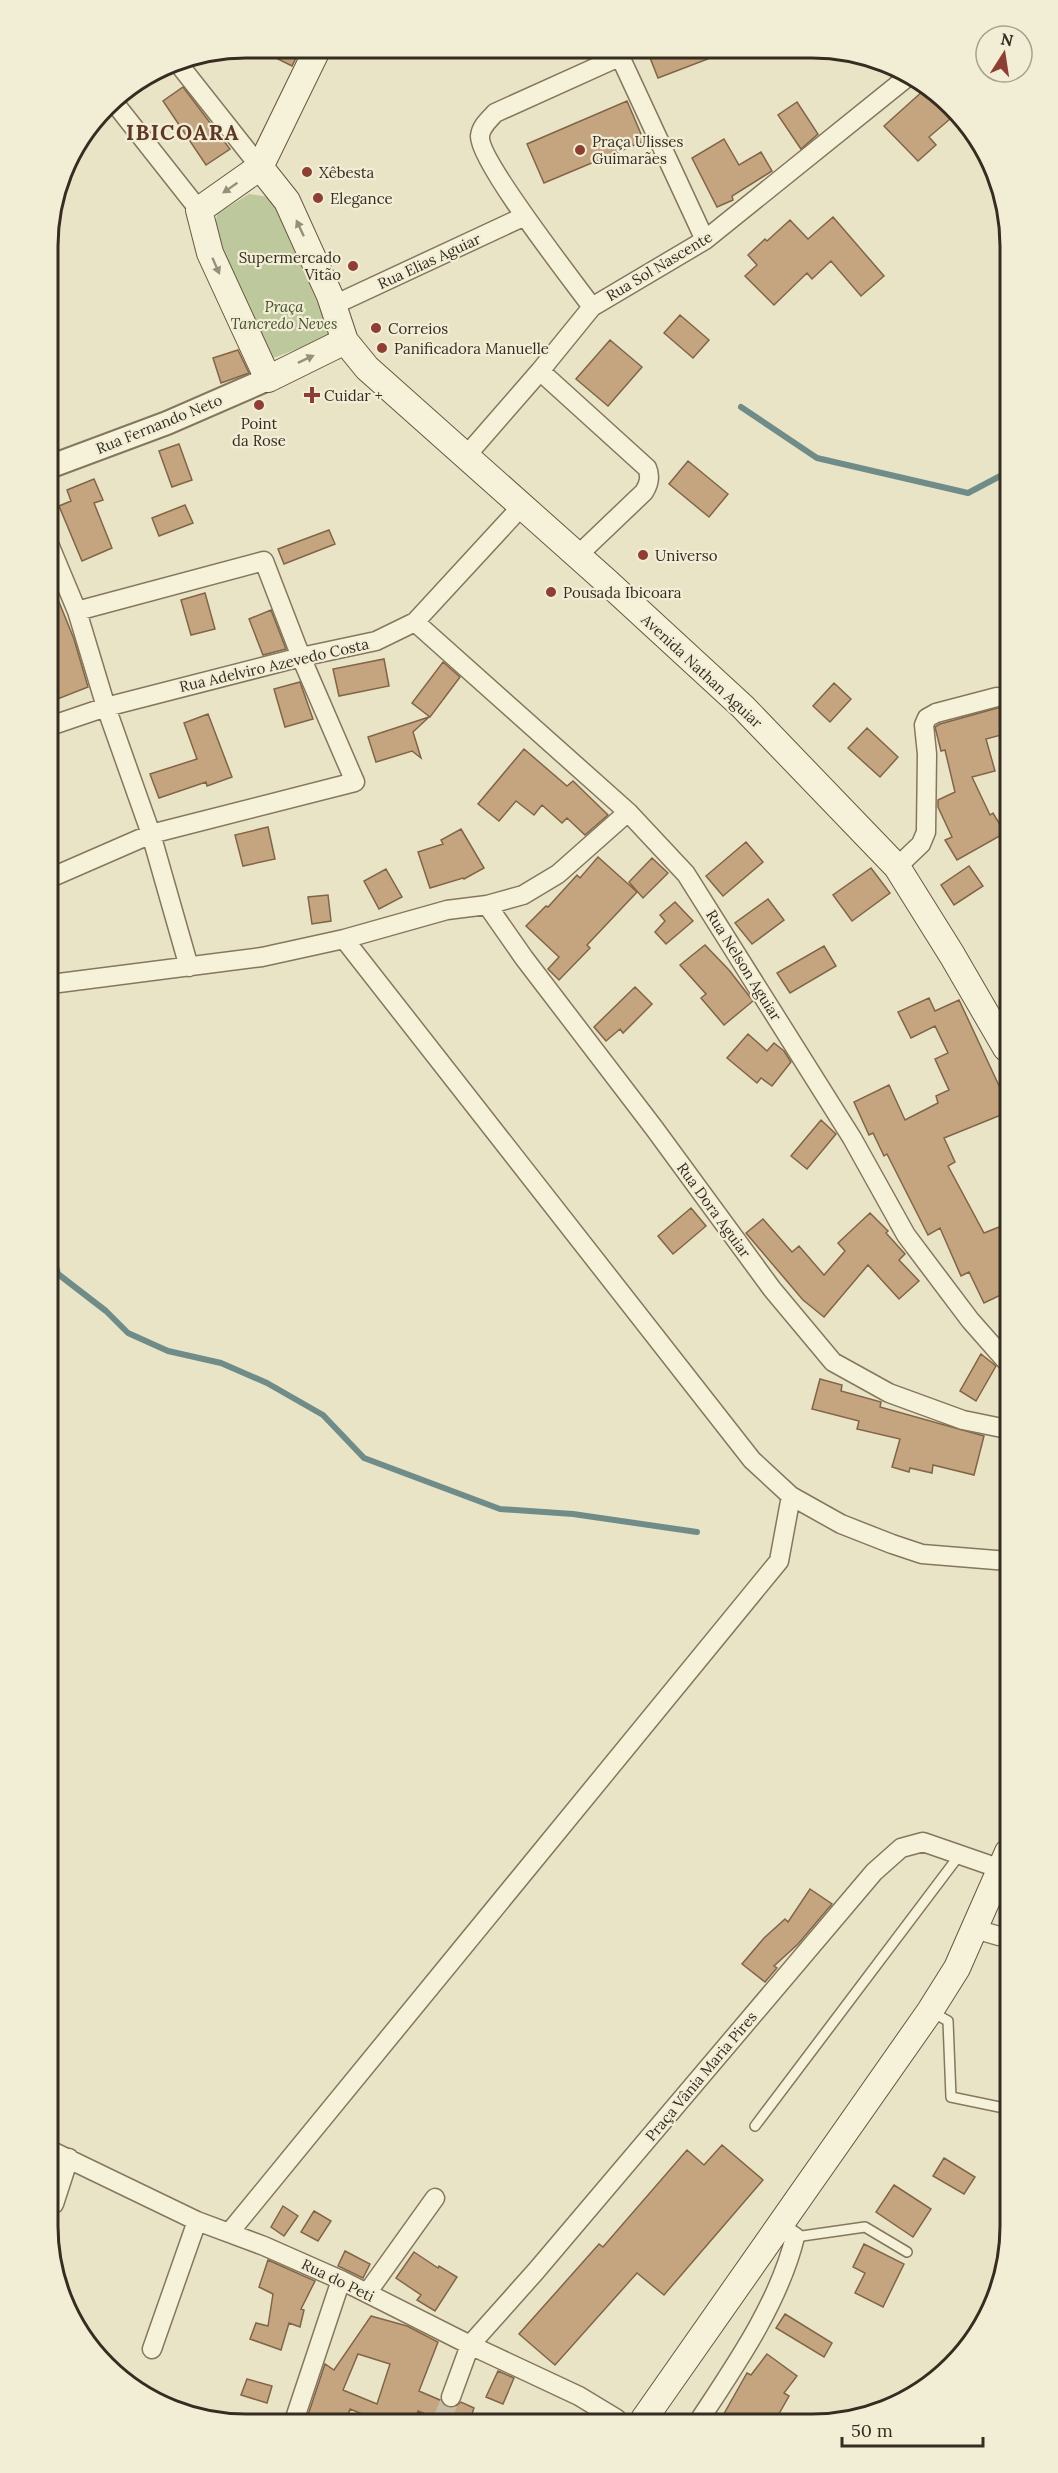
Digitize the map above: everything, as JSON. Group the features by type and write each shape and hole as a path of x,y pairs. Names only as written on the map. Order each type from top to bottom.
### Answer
{"main road":[{"path":"260,167 287,201 334,305 345,341 268,379 210,253 199,210 260,167 313,59"},
{"name":"Avenida Nathan Aguiar","path":"345,341 367,368 578,556 743,708 897,867 1000,1036"},
{"path":"648,2414 787,2232 957,1968 999,1874"}],"street":[{"path":"592,307 525,216 483,151 480,137 483,125 495,113 608,59"},
{"path":"620,59 705,240"},
{"path":"183,70 260,167"},
{"name":"Rua Sol Nascente","path":"466,456 592,307 705,240 902,82"},
{"path":"119,109 199,210"},
{"name":"Rua Elias Aguiar","path":"334,305 525,216"},
{"path":"540,371 647,468 649,473 649,483 644,492 578,556"},
{"name":"Rua Fernando Neto","path":"59,463 167,423 268,379"},
{"name":"Rua Adelviro Azevedo Costa","path":"59,723 106,707 301,657 376,641 415,622 521,507"},
{"path":"59,874 151,834 355,782 301,657 264,561 77,611"},
{"path":"59,568 77,611 106,707 151,834 189,967"},
{"name":"Rua Nelson Aguiar","path":"415,622 628,812 686,874 852,1138 906,1235 970,1320 999,1353"},
{"path":"897,867 921,844 926,832 927,754 924,725 927,718 936,712 997,697"},
{"path":"59,983 262,957 344,939 447,910 487,905 523,895 558,874 628,812"},
{"name":"Rua Dora Aguiar","path":"487,905 524,958 654,1128 772,1289 833,1362 889,1393 963,1420 999,1427"},
{"path":"344,939 752,1460 791,1496 841,1524 922,1554 999,1560"},
{"path":"229,2233 779,1561 791,1496"},
{"name":"Praça Vânia Maria Pires","path":"451,2397 470,2345 874,1872 901,1848 923,1842 961,1853 999,1860"},
{"path":"975,1929 999,1936"},
{"path":"58,2179 62,2155"},
{"name":"Rua do Peti","path":"62,2155 197,2221 341,2280 470,2345 579,2396 609,2414"},
{"path":"367,2294 435,2198"},
{"path":"152,2349 197,2221"},
{"path":"703,2414 774,2296 788,2265 787,2232"},
{"path":"296,2414 341,2280"}],"lane":[{"path":"755,2126 961,1853"},
{"path":"930,2011 948,2021 951,2097 999,2107"},
{"path":"787,2232 865,2227 907,2252"}],"green space":[{"name":"Praça Tancredo Neves","path":"249,194 271,197 332,336 265,361 214,234 217,214"}],"building":[{"path":"278,59 296,59 292,66"},
{"path":"651,59 708,59 658,78"},
{"path":"183,87 230,149 206,165 163,101"},
{"path":"920,93 949,120 929,137 936,145 918,161 884,126"},
{"path":"627,101 644,141 544,183 527,144"},
{"path":"797,102 818,134 801,149 778,115"},
{"path":"724,139 739,165 761,152 772,171 732,196 733,200 717,207 692,158"},
{"path":"833,217 884,276 861,296 831,261 812,279 807,273 774,305 745,276 757,265 748,255 790,220 808,239"},
{"path":"680,315 709,340 693,358 664,333"},
{"path":"610,340 642,367 608,406 576,379"},
{"path":"238,350 249,373 221,383 213,358"},
{"path":"179,444 192,480 172,487 159,451"},
{"path":"688,461 728,494 709,517 669,484"},
{"path":"94,479 103,500 94,503 112,548 82,561 59,506 71,501 67,490"},
{"path":"185,505 193,523 159,536 152,518"},
{"path":"329,530 335,544 284,564 278,549"},
{"path":"205,593 215,629 191,635 181,600"},
{"path":"59,602 74,639 88,687 59,699"},
{"path":"271,610 286,649 263,655 249,619"},
{"path":"384,659 389,686 339,696 333,669"},
{"path":"443,662 460,677 430,717 412,703"},
{"path":"300,682 313,719 285,727 274,689"},
{"path":"834,683 851,699 830,722 813,706"},
{"path":"1000,707 1000,735 986,739 995,771 972,777 990,815 993,813 1000,824 1000,836 957,860 945,840 952,837 938,807 938,800 955,792 945,750 941,751 935,727"},
{"path":"208,714 232,777 207,786 206,782 159,798 150,774 197,759 184,723"},
{"path":"429,717 413,732 421,758 412,751 376,762 368,737"},
{"path":"867,728 898,757 880,777 848,748"},
{"path":"524,749 567,786 573,781 608,815 585,835 567,818 562,823 542,805 534,815 516,801 499,821 478,804"},
{"path":"268,827 275,859 243,866 235,835"},
{"path":"461,829 484,868 464,879 430,888 418,852 443,844 441,840"},
{"path":"746,842 763,862 723,896 706,876"},
{"path":"598,857 637,892 587,945 590,948 559,980 548,969 559,957 526,926 546,906 548,907 577,875 580,878"},
{"path":"652,858 668,873 643,898 629,882"},
{"path":"969,866 983,886 954,905 941,885"},
{"path":"871,868 890,893 852,921 833,895"},
{"path":"386,869 402,897 379,909 364,881"},
{"path":"328,895 331,921 312,924 308,897"},
{"path":"768,899 784,920 752,944 735,923"},
{"path":"675,902 693,921 666,944 655,932 665,921 660,915"},
{"path":"705,945 729,970 753,1001 724,1025 701,998 706,994 680,965"},
{"path":"824,946 836,966 790,993 777,973"},
{"path":"635,987 652,1004 623,1033 620,1029 606,1041 594,1027"},
{"path":"929,998 935,1011 959,1000 1000,1087 1000,1116 944,1138 955,1162 948,1166 984,1233 1000,1228 999,1296 984,1303 969,1272 961,1276 940,1228 928,1235 887,1154 884,1156 873,1133 869,1135 854,1102 889,1085 905,1120 938,1103 936,1096 949,1090 935,1059 948,1053 935,1026 911,1038 898,1012"},
{"path":"748,1034 767,1051 774,1043 784,1051 791,1062 772,1086 761,1078 757,1083 727,1058"},
{"path":"821,1120 836,1134 807,1169 791,1156"},
{"path":"691,1208 706,1226 673,1254 658,1236"},
{"path":"870,1213 888,1231 886,1233 905,1254 899,1260 919,1281 899,1299 868,1265 824,1317 803,1300 746,1233 763,1219 792,1252 799,1246 824,1275 845,1251 838,1243"},
{"path":"981,1354 996,1366 976,1401 960,1391"},
{"path":"820,1379 842,1385 841,1391 881,1402 880,1407 984,1436 974,1475 933,1465 932,1473 910,1468 909,1472 892,1467 900,1439 857,1429 859,1421 812,1409"},
{"path":"810,1889 832,1904 798,1944 774,1966 777,1968 765,1982 742,1964 764,1938 785,1919 788,1922"},
{"path":"722,2145 763,2180 664,2295 637,2273 555,2365 519,2334 599,2244 603,2247 687,2150 704,2165"},
{"path":"944,2158 975,2177 964,2194 933,2176"},
{"path":"894,2185 931,2209 913,2237 876,2212"},
{"path":"283,2206 298,2216 284,2236 271,2227"},
{"path":"314,2211 331,2221 318,2241 301,2232"},
{"path":"864,2244 904,2264 883,2307 855,2293 865,2273 853,2267"},
{"path":"345,2251 370,2264 363,2278 338,2266"},
{"path":"414,2252 457,2277 435,2311 417,2300 421,2295 396,2278"},
{"path":"268,2260 315,2281 301,2309 304,2310 300,2327 289,2323 281,2350 250,2339 256,2323 268,2326 273,2294 259,2287"},
{"path":"785,2314 832,2343 824,2357 776,2328"},
{"path":"371,2316 407,2326 438,2342 419,2391 440,2400 448,2408 453,2408 461,2402 474,2408 472,2414 426,2414 418,2411 417,2414 362,2414 350,2409 348,2414 308,2414 325,2364 334,2370","holes":["358,2354 390,2364 377,2404 343,2390"]},
{"path":"767,2354 797,2376 784,2393 789,2396 779,2414 724,2414 747,2373 751,2375"},
{"path":"498,2371 514,2378 503,2404 486,2397"},
{"path":"247,2379 272,2386 267,2403 241,2395"}],"waterway":[{"path":"741,407 817,458 968,493 1000,476"},
{"path":"58,1274 106,1311 128,1333 168,1351 221,1363 267,1383 323,1415 364,1458 500,1509 573,1514 697,1532"}],"tunnel":[{"path":"444,2414 451,2397"}],"place":[{"name":"Praça Ulisses Guimarães","path":"580,150"},
{"name":"Xêbesta","path":"307,172"},
{"name":"Elegance","path":"318,198"},
{"name":"Supermercado Vitão","path":"353,266"},
{"name":"Correios","path":"376,328"},
{"name":"Panificadora Manuelle","path":"382,348"},
{"name":"Cuidar +","path":"312,395"},
{"name":"Point da Rose","path":"259,405"},
{"name":"Universo","path":"643,555"},
{"name":"Pousada Ibicoara","path":"551,592"}],"district":[{"name":"IBICOARA","path":"183,132"}]}
